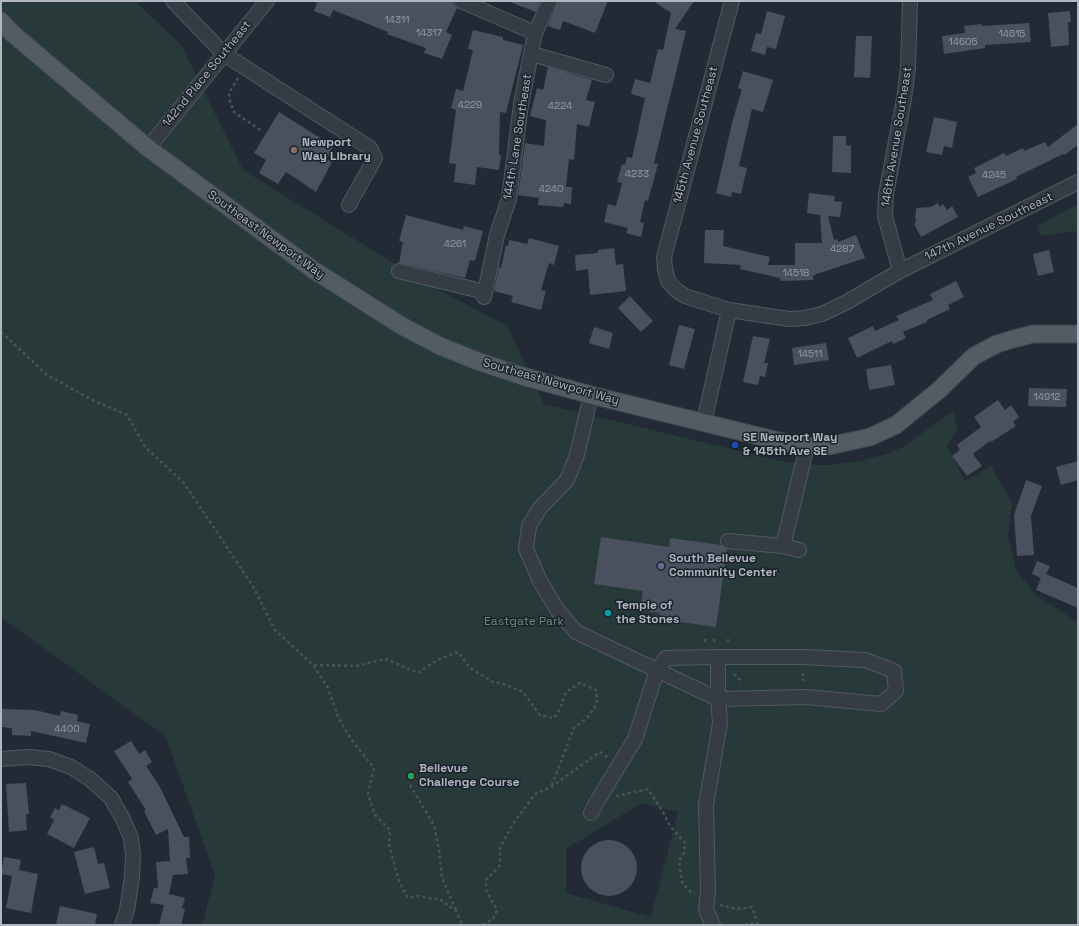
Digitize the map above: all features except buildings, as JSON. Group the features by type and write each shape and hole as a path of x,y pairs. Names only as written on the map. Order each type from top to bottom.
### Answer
{"main road":[{"name":"Southeast Newport Way","path":"1,21 13,34 148,148 315,272 402,326 440,346 477,361 522,376 591,395 791,444 829,446 870,436 896,425 939,390 974,356 997,344 1013,338 1033,334 1078,334"}],"street":[{"path":"173,1 224,54 370,148 375,158 349,204"},
{"name":"142nd Place Southeast","path":"148,148 267,1"},
{"path":"461,1 536,33"},
{"name":"144th Lane Southeast","path":"399,270 484,294 497,236 509,199 522,104 536,33 550,1"},
{"name":"145th Avenue Southeast","path":"665,269 664,257 667,244 732,1"},
{"name":"146th Avenue Southeast","path":"900,271 885,216 886,194 908,68 910,1"},
{"path":"532,54 606,75"},
{"name":"147th Avenue Southeast","path":"665,269 668,281 676,290 685,296 729,310 789,319 806,318 822,314 845,303 900,271 1078,182"},
{"path":"704,422 729,310"},
{"path":"591,395 577,455 567,480 540,508 529,526 526,549 540,580 558,611 576,632 657,670 718,699 806,697 881,704 896,691 894,671 865,660 803,657 666,658 657,670 635,739 591,813"},
{"path":"784,546 807,446"},
{"path":"728,541 784,546 799,550"},
{"path":"713,925 706,910 708,891 706,805 720,723 718,699 718,657"},
{"path":"1,759 28,757 49,759 71,767 90,779 111,798 123,818 130,838 133,855 132,877 127,910 122,925"}],"path":[{"path":"236,76 239,78 230,93 230,101 234,112 263,132"},
{"path":"1,332 46,374 90,399 127,415 145,447 184,483 254,588 275,630 313,665 328,688 339,718 347,732 374,768 368,794 375,815 390,830 389,844 399,881 408,898 419,896 441,900 456,910"},
{"path":"313,665 356,666 386,659 418,674 437,660 458,652 470,668 493,682 501,683 523,692 540,715 554,718 560,709 566,692 580,683 596,690 597,704 588,717 574,728 551,787"},
{"path":"803,673 803,680"},
{"path":"734,674 741,681"},
{"path":"483,925 494,919 497,910 486,890 486,880 500,865 500,847 515,821 535,794 551,787 600,752 620,764"},
{"path":"410,785 434,825 442,878 462,925"},
{"path":"606,788 616,797 648,789 670,826 685,843 684,852 680,861 682,882 688,890 700,897"},
{"path":"729,908 744,909 752,907 757,924 745,925"}],"green space":[{"name":"Eastgate Park","path":"1,1 135,1 181,45 243,170 424,282 507,326 544,404 781,461 814,465 830,465 860,461 889,453 903,447 953,411 958,429 947,445 965,481 991,466 1012,503 1008,536 1016,570 1036,595 1078,622 1078,925 202,925 215,876 166,737 1,617","holes":["642,803 678,812 651,917 566,893 566,849"]},
{"path":"1078,204 1078,231 1040,236 1037,226"}],"place":[{"name":"Newport Way Library","path":"294,150"},
{"name":"SE Newport Way & 145th Ave SE","path":"735,445"},
{"name":"South Bellevue Community Center","path":"661,566"},
{"name":"Temple of the Stones","path":"608,613"},
{"name":"Bellevue Challenge Course","path":"411,776"}]}
